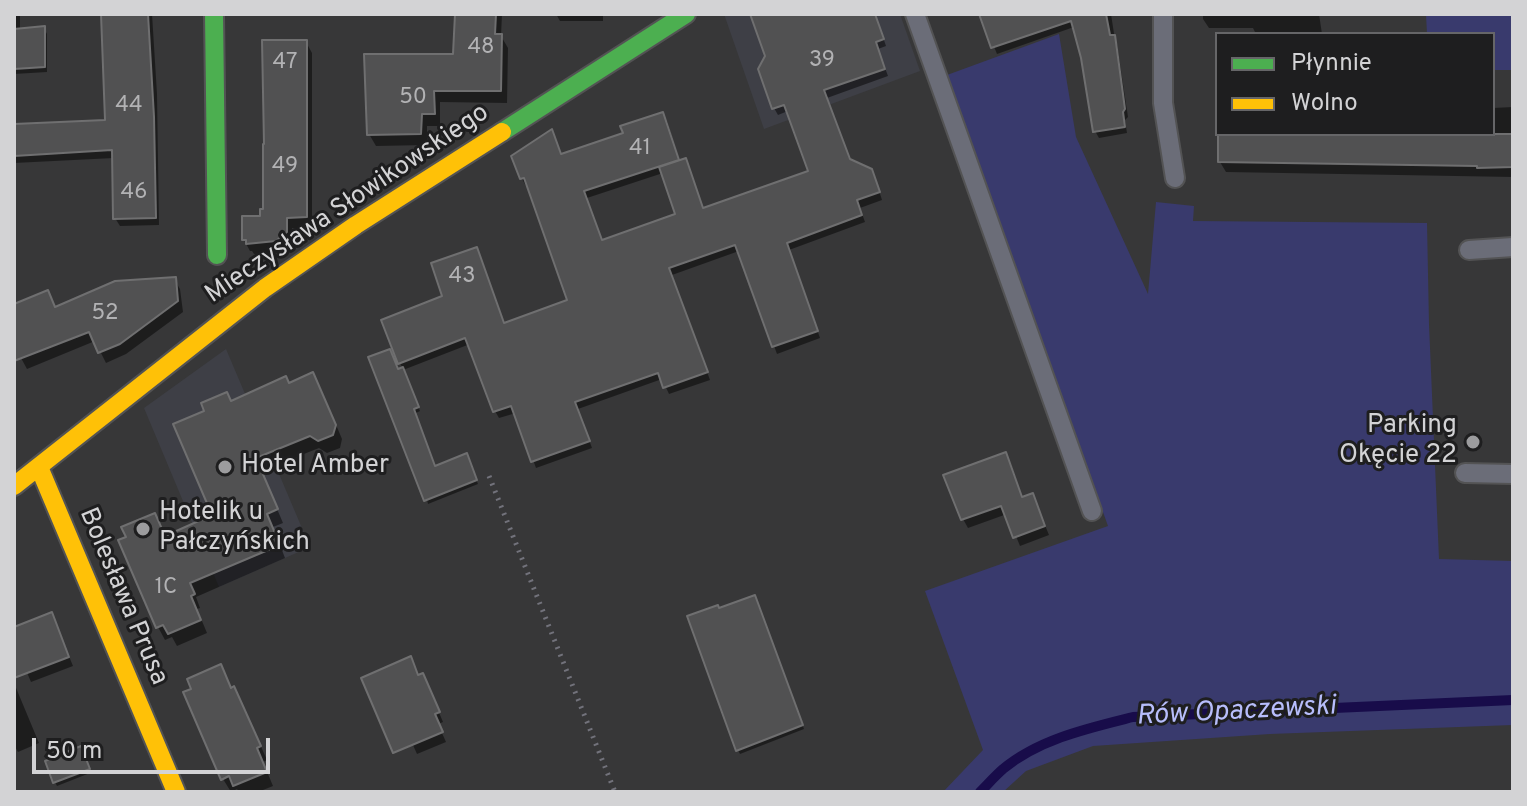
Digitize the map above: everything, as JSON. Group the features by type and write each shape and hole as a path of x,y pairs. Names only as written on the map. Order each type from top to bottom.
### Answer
{"street":[{"path":"214,14 217,255"},
{"name":"Mieczysława Słowikowskiego","path":"14,486 265,288 356,225 686,14"},
{"name":"Bolesława Prusa","path":"39,467 176,792"}],"lane":[{"path":"915,14 1092,511"},
{"path":"1163,14 1163,103 1175,178"},
{"path":"1469,250 1513,247"},
{"path":"1465,473 1513,474"}],"path":[{"path":"489,476 615,792"}],"shaded area":[{"path":"724,14 900,14 920,71 764,129"},
{"path":"1426,14 1513,14 1513,70 1495,70 1495,32 1427,32"},
{"path":"1059,34 1076,137 1148,294 1156,202 1194,206 1193,221 1427,223 1439,559 1513,561 1513,725 1270,734 1093,746 1026,771 1003,792 943,792 983,750 925,591 1108,526 947,75"},
{"path":"226,349 310,547 219,587 144,408"}],"building":[{"path":"101,14 148,14 156,218 113,219 112,150 14,156 14,124 105,120"},
{"path":"455,14 496,14 495,34 502,34 501,91 434,91 435,114 422,114 421,134 367,135 364,54 453,54"},
{"path":"750,14 875,14 884,39 876,42 885,69 824,90 850,159 872,169 880,192 857,200 862,215 787,243 818,331 772,347 735,245 669,268 708,372 663,388 658,373 575,402 590,441 531,462 511,406 493,412 465,338 398,364 381,320 442,296 431,263 477,247 504,323 567,300 524,178 520,179 511,156 552,129 561,154 623,133 620,126 663,112 679,160 584,191 602,240 675,214 659,167 686,158 703,208 808,171 784,105 772,109 758,69 765,56"},
{"path":"979,14 1106,14 1110,35 1115,35 1125,127 1093,132 1081,58 1071,21 991,48"},
{"path":"45,26 45,67 14,69 14,29"},
{"path":"262,40 307,40 307,217 287,218 287,232 276,241 246,244 246,240 242,240 242,216 260,216 260,209 263,209"},
{"path":"1513,134 1513,167 1218,162 1218,136"},
{"path":"176,277 178,301 120,344 98,353 89,332 14,361 14,304 48,290 55,307 115,281"},
{"path":"390,349 398,369 403,367 419,407 414,409 435,466 467,453 477,480 424,501 368,357"},
{"path":"313,372 336,425 333,435 318,441 310,436 256,458 278,509 267,514 280,545 190,583 195,594 191,596 201,620 168,634 163,625 156,628 118,540 126,537 121,527 155,513 165,536 212,515 173,424 204,411 201,403 227,392 231,401 286,376 289,383"},
{"path":"1006,452 1022,497 1033,493 1045,526 1013,538 1001,506 961,520 943,475"},
{"path":"755,595 803,725 736,751 687,616"},
{"path":"52,612 69,657 14,678 14,627"},
{"path":"411,656 418,675 423,673 440,712 435,714 443,732 393,753 361,678"},
{"path":"221,664 261,746 257,748 267,772 233,786 229,776 221,780 183,692 191,689 187,679"},
{"path":"81,746 90,769 53,783 45,761"}],"waterway":[{"name":"Rów Opaczewski","path":"980,792 1003,769 1048,742 1133,717 1513,700"}],"traffic: fast":[{"path":"214,14 217,255"},
{"path":"502,132 686,14"}],"traffic: slow":[{"path":"14,486 265,288 356,225 502,132"},
{"path":"39,467 176,792"}],"place":[{"name":"Parking Okęcie 22","path":"1473,442"},
{"name":"Hotel Amber","path":"225,467"},
{"name":"Hotelik u Pałczyńskich","path":"143,529"}]}
